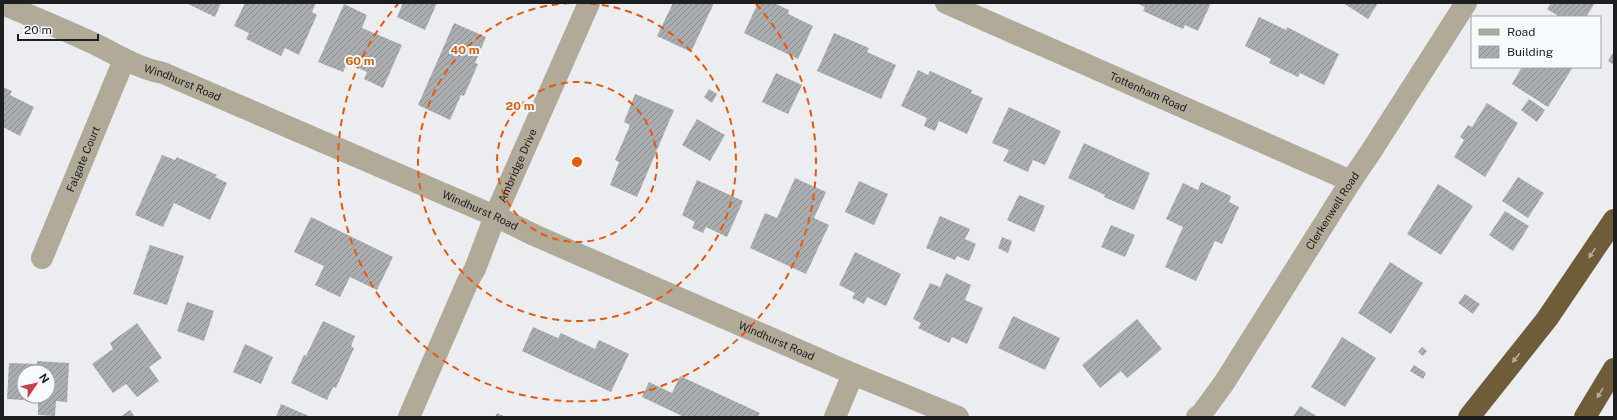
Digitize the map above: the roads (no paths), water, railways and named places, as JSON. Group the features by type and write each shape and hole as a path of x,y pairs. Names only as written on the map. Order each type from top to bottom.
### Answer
{"highway":[{"path":"1470,417 1547,319 1614,220"},
{"path":"1585,417 1614,369"}],"street":[{"name":"Ambridge Drive","path":"409,417 468,281 476,269 495,216 589,3"},
{"name":"Tottenham Road","path":"946,3 1350,181"},
{"name":"Clerkenwell Road","path":"1197,417 1224,383 1350,181 1372,150 1466,3"},
{"name":"Windhurst Road","path":"3,4 94,44 148,71 163,73 495,216 541,238 853,374 958,417"},
{"name":"Falgate Court","path":"42,258 124,60"},
{"path":"834,417 853,374"}]}
